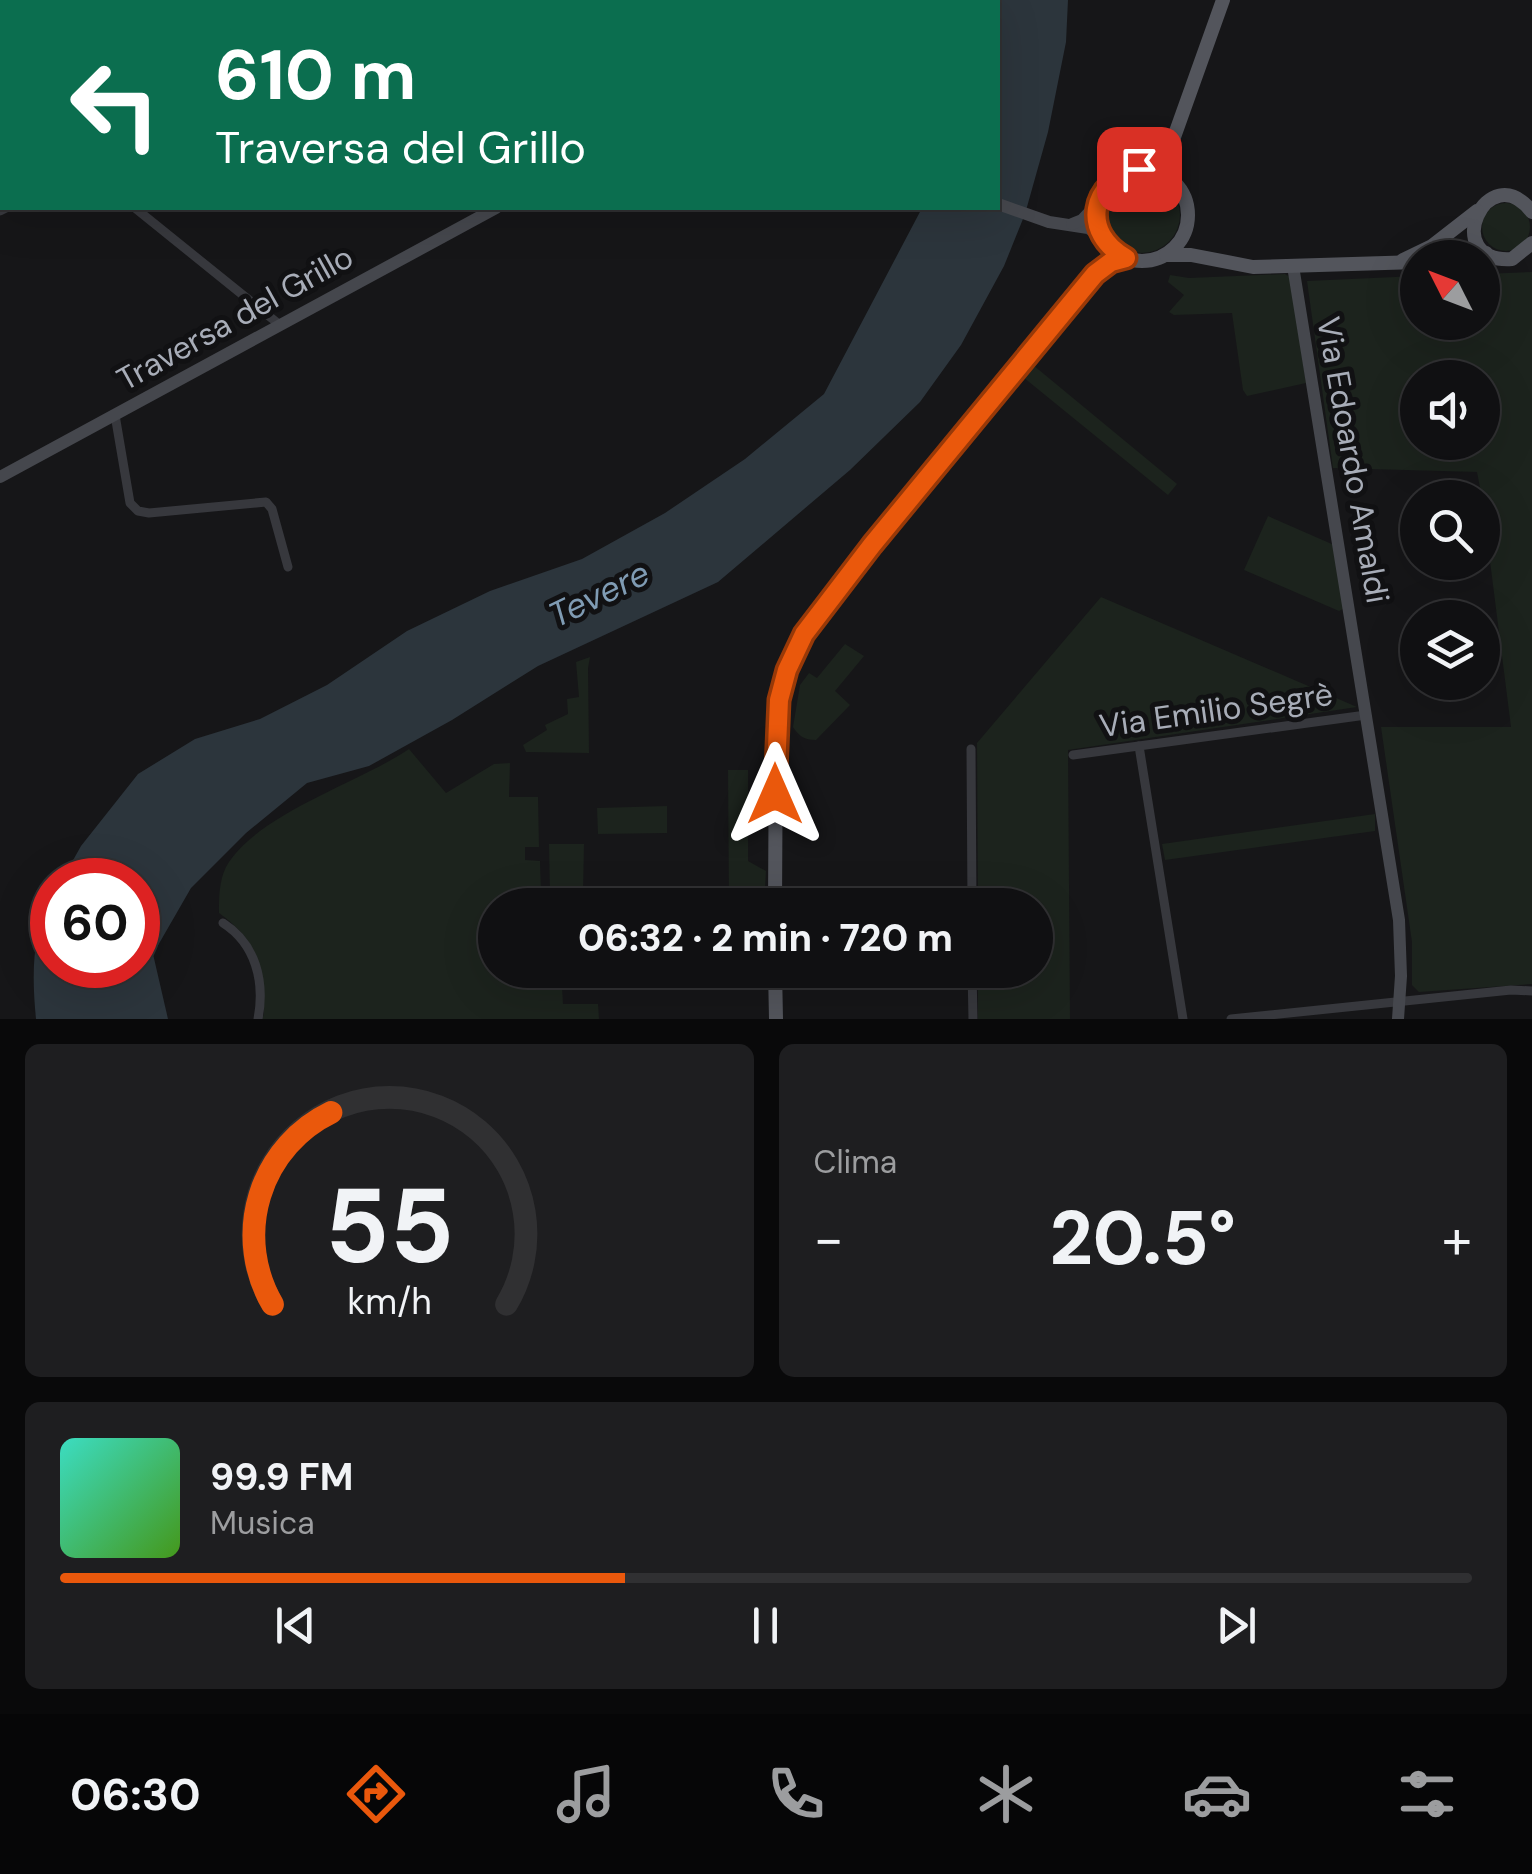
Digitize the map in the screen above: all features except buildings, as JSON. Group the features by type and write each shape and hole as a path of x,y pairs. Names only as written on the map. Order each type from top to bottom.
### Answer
{"main road":[{"path":"1153,170 1168,154 1223,0"},
{"path":"1139,169 1153,170 1176,183 1183,194 1188,206 1187,228 1166,254 1142,262 1113,251 1096,218 1098,203 1113,180 1139,169"},
{"path":"1166,254 1253,267 1398,262 1432,246 1496,197 1524,198 1532,212"},
{"path":"1477,240 1473,228 1478,210"},
{"path":"1187,228 1196,246 1214,260"},
{"path":"1095,274 1102,259 1103,238"},
{"path":"1500,258 1526,254 1532,243"},
{"path":"775,888 777,713 787,670 798,646 872,545 1095,274 1111,262 1126,258"},
{"path":"776,988 776,1019"}],"street":[{"path":"1070,225 1082,220 1098,203"},
{"path":"1000,205 1040,219 1088,228 1103,238"},
{"path":"137,210 280,325"},
{"name":"Traversa del Grillo","path":"0,477 492,210"},
{"name":"Via Edoardo Amaldi","path":"1293,266 1399,920 1398,1019"},
{"path":"115,415 130,504 149,513 266,502 272,508 288,567"},
{"name":"Via Emilio Segrè","path":"1073,755 1366,714"},
{"path":"1139,746 1183,1019"},
{"path":"971,749 972,888"},
{"path":"223,923 242,936 252,957 260,980 258,1019"},
{"path":"972,988 973,1019"},
{"path":"1231,1019 1532,991"}],"shaded area":[{"path":"1142,177 1169,188 1180,215 1169,242 1142,253 1115,242 1104,215 1115,188"},
{"path":"1497,204 1515,204 1529,218 1529,236 1515,250 1500,250 1500,240 1486,240 1483,236 1483,218"},
{"path":"1532,272 1532,984 1419,992 1412,985 1412,942 1381,727 1511,727 1500,640 1500,600 1495,600 1492,580 1500,580 1500,480 1479,480 1477,472 1333,468 1307,281 1400,277 1400,340 1500,340 1500,273"},
{"path":"1285,274 1290,277 1306,383 1247,396 1232,313 1169,312 1184,295 1168,282 1170,275 1189,278"},
{"path":"1033,365 1177,484 1168,495 1023,377"},
{"path":"1268,516 1334,545 1345,608 1339,611 1244,570"},
{"path":"1101,597 1357,707 1068,750 1070,1019 978,1019 978,988 1053,988 1053,888 978,888 977,743"},
{"path":"845,644 864,656 835,691 850,705 816,740 805,738 793,727 800,685 809,673 817,678"},
{"path":"590,657 589,753 526,752 523,745 547,730 545,725 568,714 567,699 579,697 576,662"},
{"path":"409,749 446,793 494,764 510,763 509,797 538,797 539,847 525,847 525,860 540,861 541,888 478,888 478,988 562,988 563,1004 598,1004 599,1019 262,1019 263,982 256,957 243,934 219,913 226,867 240,848 284,815"},
{"path":"728,770 748,770 748,861 766,871 765,888 729,888"},
{"path":"667,806 667,833 598,834 597,808"},
{"path":"1375,814 1375,831 1165,860 1162,844"},
{"path":"549,844 584,844 583,888 550,888"}],"water":[{"name":"Tevere","path":"1000,0 1068,0 1066,42 1048,132 1025,214 1004,266 961,345 920,402 850,470 718,582 538,666 369,766 307,783 246,833 191,888 160,942 160,858 74,858 138,774 195,739 260,719 327,685 407,631 490,591 582,559 665,513 745,459 824,394 921,210 1000,210"},
{"path":"160,984 168,1019 36,1019 34,988 160,988"}],"route":[{"path":"775,794 779,700 787,670 804,634 872,545 1095,274 1111,262 1126,258 1113,251 1099,231 1098,203 1113,180 1139,169"}]}
